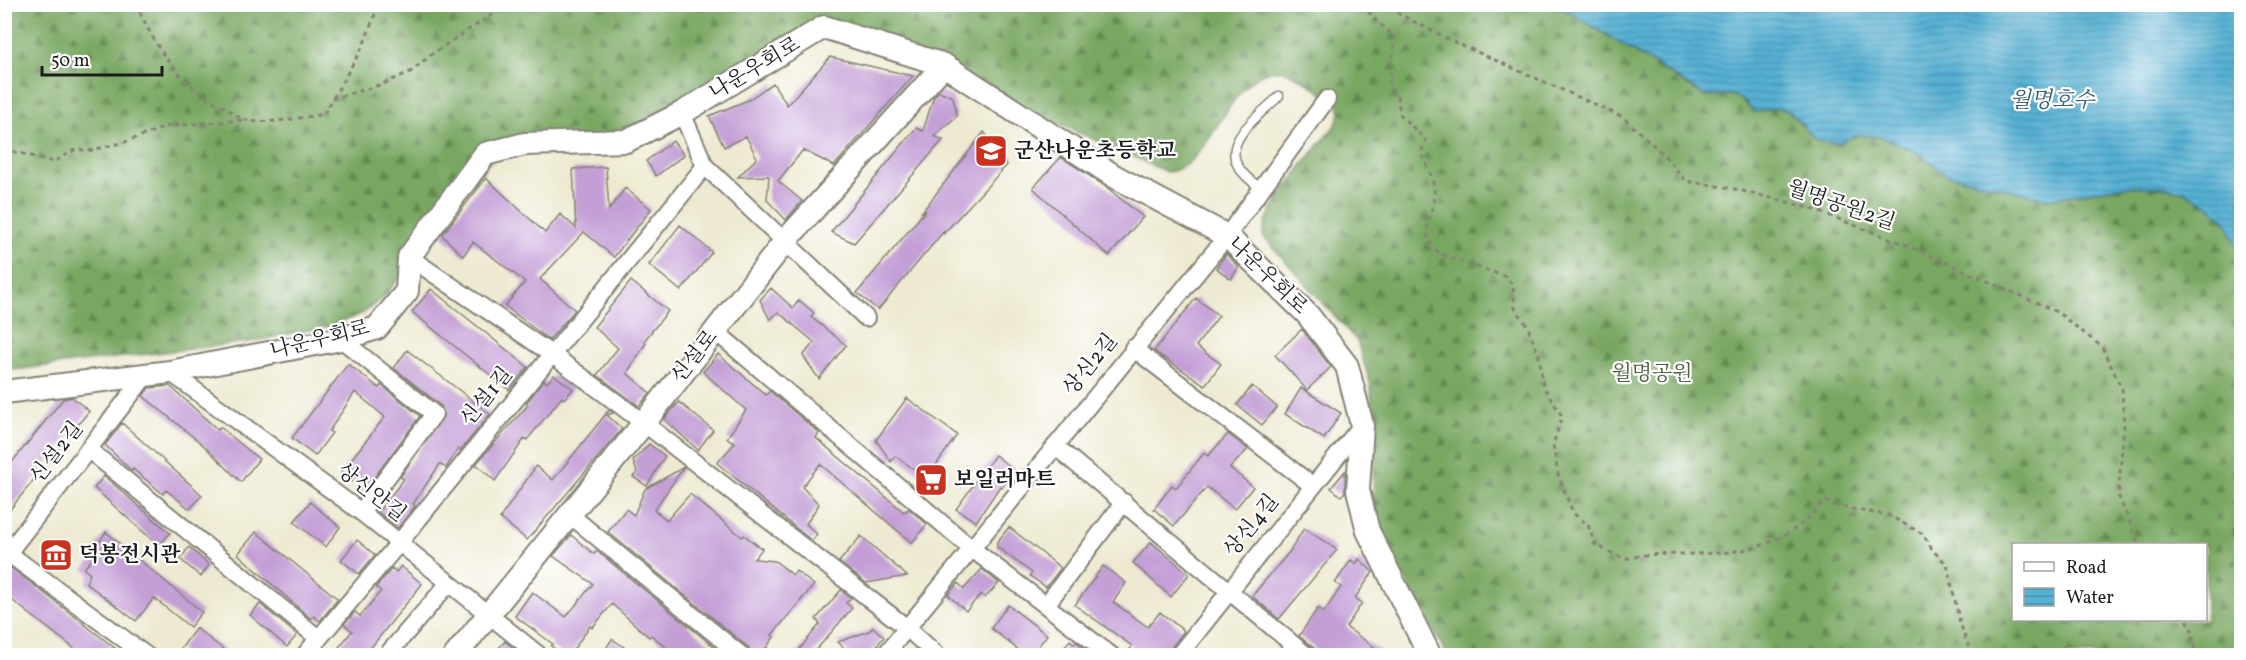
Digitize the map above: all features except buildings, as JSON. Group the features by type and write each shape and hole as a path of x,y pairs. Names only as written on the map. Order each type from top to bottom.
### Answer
{"street":[{"name":"나운우회로","path":"4,392 170,372 341,339 377,328 407,291 409,257 485,154 525,144 626,141 682,113 824,27 944,65 1114,176 1227,236 1308,315 1347,366 1362,425 1358,490 1368,531 1430,656"},
{"name":"신설로","path":"455,656 644,423 786,240 944,65"},
{"name":"상신2길","path":"884,656 1133,348 1227,236 1327,99"},
{"path":"682,113 705,166 866,318"},
{"name":"신설1길","path":"304,656 399,543 550,353 705,166"},
{"path":"409,257 550,353 644,423 907,628 938,656"},
{"path":"715,331 971,548 1112,656"},
{"path":"341,339 434,414 361,512"},
{"path":"1133,348 1313,486"},
{"name":"상신안길","path":"170,372 361,512 540,656"},
{"name":"신설2길","path":"6,555 146,375"},
{"name":"상신4길","path":"1178,656 1362,425"},
{"path":"1054,446 1307,656"},
{"path":"88,449 318,638"},
{"path":"1046,605 1124,502"},
{"path":"569,514 742,656"},
{"path":"6,555 147,656"},
{"path":"386,656 448,583"}],"lane":[{"path":"1261,189 1239,168 1234,146 1239,136 1279,96"}],"path":[{"path":"136,4 149,33 175,72 217,104 247,120"},
{"path":"4,148 54,162 76,149 88,151 125,142 168,126 297,119 324,114 363,45 379,4"},
{"path":"332,99 383,84 412,70 433,53 493,14 514,5 523,4"},
{"path":"1363,4 1374,19 1395,37 1389,86 1396,96 1401,116 1426,140 1421,153 1434,189 1426,232 1431,247 1440,255 1507,277 1513,287 1515,308 1527,325 1539,356 1543,386 1562,416 1553,445 1558,474 1572,513 1588,525 1595,544 1626,558 1644,555 1718,554 1752,550 1769,544 1790,533 1814,513 1824,501 1856,510 1888,515 1923,534 1933,551 1947,564 1960,623 1972,656"},
{"name":"월명공원2길","path":"1394,4 1399,14 1450,40 1623,117 1664,155 1686,181 1736,189 1807,207 1909,246 2057,312 2102,347 2122,389 2124,426 2118,495 2139,543"},
{"path":"2188,621 2191,626 2196,656"},
{"path":"2231,656 2241,648"}],"green space":[{"name":"월명공원","path":"5,5 1558,5 1704,95 1734,96 1756,112 1779,108 1790,112 1806,129 1838,143 1857,135 1883,137 1920,154 1946,174 2048,199 2116,187 2166,187 2182,191 2209,205 2226,221 2241,256 2241,655 1447,655 1394,559 1374,510 1371,386 1357,341 1263,236 1265,224 1281,194 1336,124 1340,114 1338,105 1303,80 1283,71 1265,73 1249,83 1235,99 1197,154 1183,167 1167,172 998,97 833,36 817,40 661,136 516,151 491,160 384,297 363,313 329,326 249,342 5,371"}],"water":[{"name":"월명호수","path":"1558,5 2241,5 2241,256 2226,221 2209,205 2182,191 2166,187 2116,187 2048,199 1946,174 1920,154 1883,137 1857,135 1838,143 1823,142 1813,137 1790,112 1779,108 1755,112 1744,101 1734,96 1704,95"}],"place":[{"name":"군산나운초등학교","path":"991,151"},
{"name":"보일러마트","path":"931,480"},
{"name":"덕봉전시관","path":"56,555"}]}
